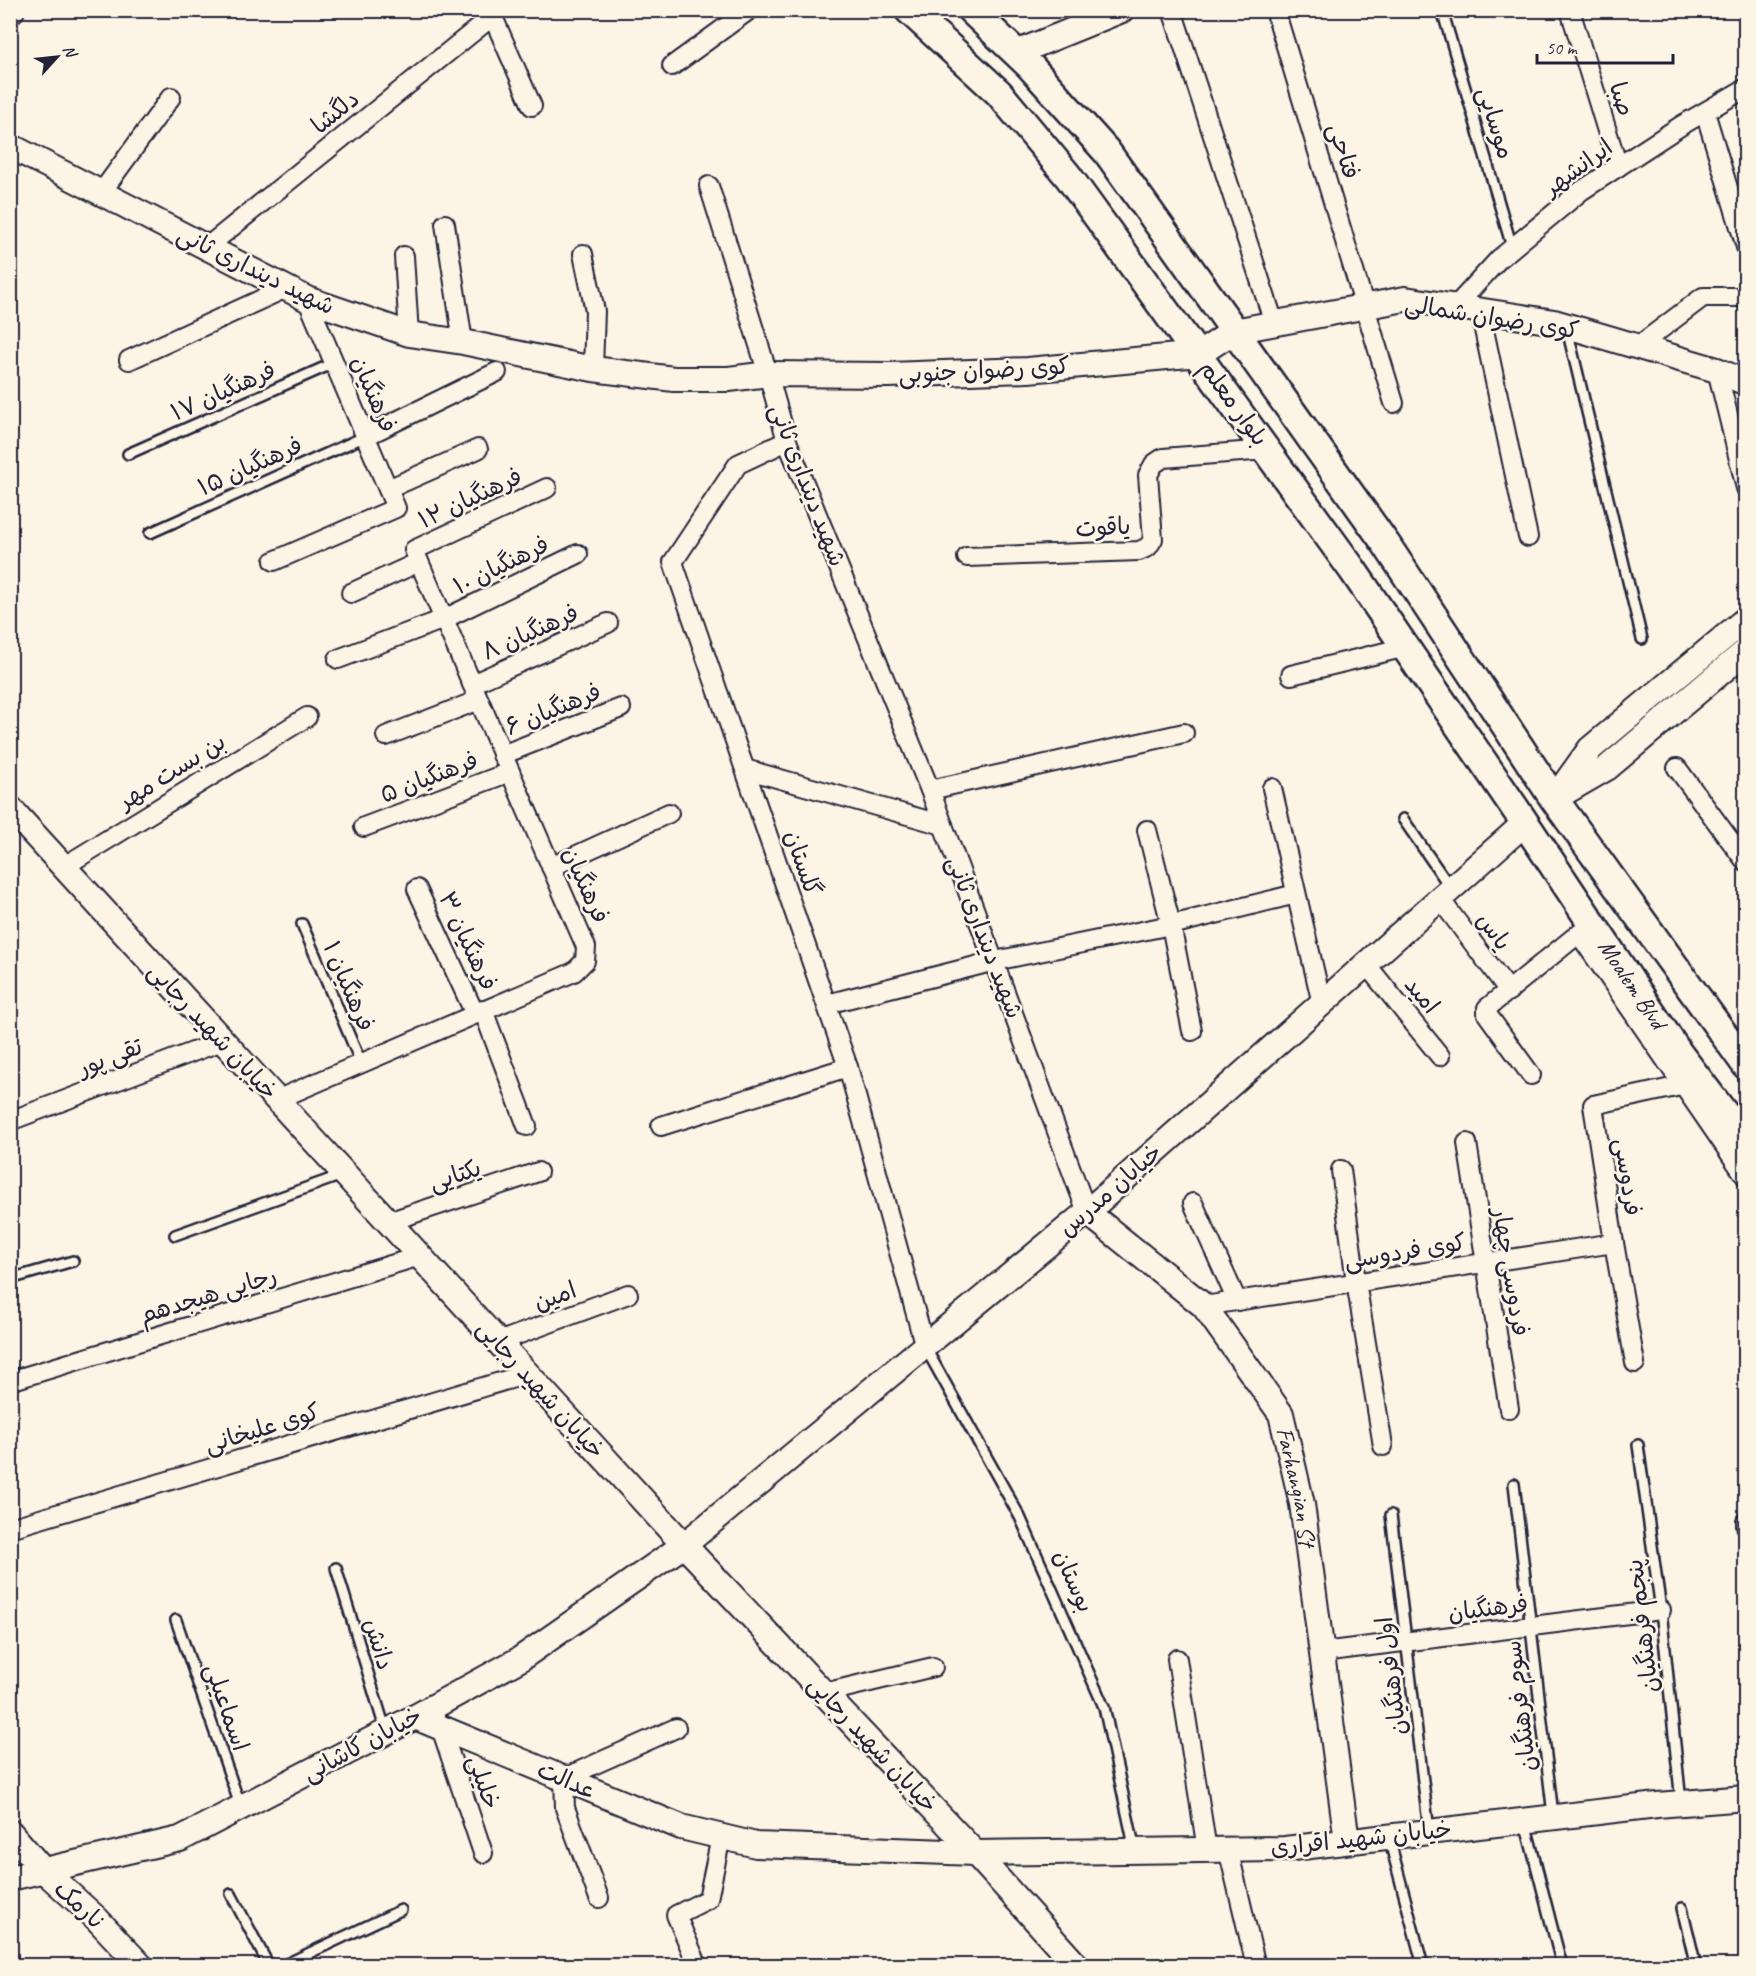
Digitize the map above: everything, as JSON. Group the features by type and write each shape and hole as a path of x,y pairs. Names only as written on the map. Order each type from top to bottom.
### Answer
{"main road":[{"name":"بلوار معلم","path":"909,10 999,93 1068,176 1267,450 1406,647 1525,823"},
{"name":"بلوار معلم","path":"971,10 1016,53 1107,152 1386,544 1554,799"},
{"path":"1525,823 1554,799"},
{"name":"Moalem Blvd","path":"1554,799 1746,1065"},
{"name":"Moalem Blvd","path":"1525,823 1585,929 1691,1084 1746,1142"}],"street":[{"path":"672,66 749,10"},
{"path":"1172,10 1274,323"},
{"name":"فتاحی","path":"1275,10 1394,403"},
{"name":"صبا","path":"1570,10 1618,166"},
{"path":"492,13 532,106"},
{"name":"دلگشا","path":"207,247 492,13"},
{"path":"1016,53 1104,13"},
{"name":"ایرانشهر","path":"1455,307 1512,247 1581,191 1746,88"},
{"path":"101,193 171,97"},
{"path":"1705,112 1746,247"},
{"name":"شهید دینداری ثانی","path":"10,146 297,294 410,334 463,342 593,369 674,379 729,379 768,374 787,441 930,790 1087,1212"},
{"path":"709,186 768,374"},
{"path":"445,224 463,342"},
{"path":"584,255 595,311 593,369"},
{"path":"404,256 410,334"},
{"path":"129,360 297,294"},
{"name":"فرهنگیان","path":"274,561 396,508 334,363 297,294"},
{"path":"1637,347 1702,297 1746,297"},
{"name":"کوی رضوان شمالی","path":"1234,331 1405,299 1554,322 1717,370 1746,383"},
{"path":"1480,311 1528,537"},
{"path":"1199,354 1234,331"},
{"name":"کوی رضوان جنوبی","path":"768,374 889,375 1028,370 1199,354"},
{"path":"1717,370 1746,488"},
{"path":"366,436 497,372"},
{"name":"گلستان","path":"787,441 738,464 673,562 848,1067 925,1347"},
{"path":"388,489 478,449"},
{"name":"یاقوت","path":"967,557 1139,551 1148,547 1153,539 1148,475 1154,464 1163,458 1267,450"},
{"name":"فرهنگیان ۱۲","path":"351,592 547,488"},
{"name":"فرهنگیان ۱۰","path":"338,659 444,619 578,555"},
{"name":"فرهنگیان","path":"276,1100 574,972 585,961 586,947 416,556"},
{"path":"1554,799 1590,749 1746,619"},
{"name":"فرهنگیان ۸","path":"386,736 608,623"},
{"path":"1291,675 1406,647"},
{"path":"1554,799 1607,768 1746,651"},
{"name":"فرهنگیان ۶","path":"502,755 621,708"},
{"name":"بن بست مهر","path":"63,867 306,717"},
{"path":"930,790 1184,733"},
{"path":"1677,768 1746,862"},
{"path":"745,769 943,825"},
{"name":"فرهنگیان ۵","path":"364,827 510,772"},
{"path":"1272,788 1322,1004"},
{"name":"خیابان شهید رجایی","path":"10,808 684,1545 975,1853 1077,1965"},
{"path":"551,867 669,813"},
{"name":"خیابان مدرس","path":"684,1545 1087,1212 1525,823"},
{"path":"1147,830 1171,925 1192,1031"},
{"name":"فرهنگیان ۳","path":"417,889 479,1012 527,1126"},
{"path":"827,1004 995,961 1171,925 1296,894"},
{"name":"یاس","path":"1446,894 1509,991"},
{"name":"یاس","path":"1531,1075 1486,1014 1487,1008 1585,929"},
{"name":"امید","path":"1366,964 1440,1056"},
{"name":"تقی پور","path":"15,1119 222,1041"},
{"path":"661,1126 848,1067"},
{"path":"1691,1084 1746,1177"},
{"name":"فردوسی","path":"1635,1363 1593,1105 1691,1084"},
{"name":"فردوسی چهار","path":"1467,1143 1484,1263 1509,1409"},
{"path":"1341,1170 1356,1282 1383,1446"},
{"name":"یکتایی","path":"388,1222 537,1172"},
{"path":"1193,1203 1237,1301"},
{"name":"Farhangian St","path":"1087,1212 1204,1306 1281,1414 1302,1504 1347,1841"},
{"name":"کوی فردوسی","path":"1204,1306 1614,1243"},
{"name":"رجایی هیجدهم","path":"10,1381 420,1256"},
{"name":"امین","path":"498,1342 628,1294"},
{"name":"کوی علیخانی","path":"10,1527 527,1374"},
{"path":"1746,1521 1746,1526"},
{"name":"خیابان کاشانی","path":"10,1878 180,1839 415,1717 520,1659 684,1545"},
{"name":"فرهنگیان","path":"1322,1652 1661,1611"},
{"path":"1177,1659 1218,1849 1256,1965"},
{"path":"824,1693 933,1667"},
{"name":"عدالت","path":"415,1717 681,1827 721,1837 756,1845 975,1853"},
{"name":"خلیلی","path":"441,1728 483,1853"},
{"path":"599,1898 565,1808 564,1778 676,1728"},
{"name":"خیابان شهید اقراری","path":"975,1853 1285,1849 1525,1820 1746,1798"},
{"name":"نارمک","path":"10,1832 43,1870 97,1919 141,1965"},
{"path":"698,1965 676,1915 708,1899 721,1837"}],"lane":[{"name":"موسایی","path":"1442,10 1512,247"},
{"path":"1567,326 1642,639"},
{"name":"فرهنگیان ۱۷","path":"128,454 334,363"},
{"name":"فرهنگیان ۱۵","path":"150,533 366,436"},
{"path":"1403,819 1446,894"},
{"name":"فرهنگیان ۱","path":"302,924 360,1063"},
{"path":"176,1235 344,1175"},
{"path":"10,1279 73,1261"},
{"name":"بوستان","path":"925,1347 1020,1517 1104,1707 1135,1851"},
{"name":"پنجم فرهنگیان","path":"1638,1444 1661,1611 1681,1803"},
{"name":"سوم فرهنگیان","path":"1514,1484 1553,1817"},
{"name":"اول فرهنگیان","path":"1391,1515 1429,1832"},
{"name":"دانش","path":"336,1568 386,1732"},
{"name":"اسماعیلی","path":"176,1620 241,1808"},
{"path":"1525,1820 1562,1965"},
{"path":"1389,1838 1423,1965"},
{"path":"231,1894 269,1965"},
{"path":"1682,1908 1696,1965"},
{"path":"282,1965 400,1910"}]}
